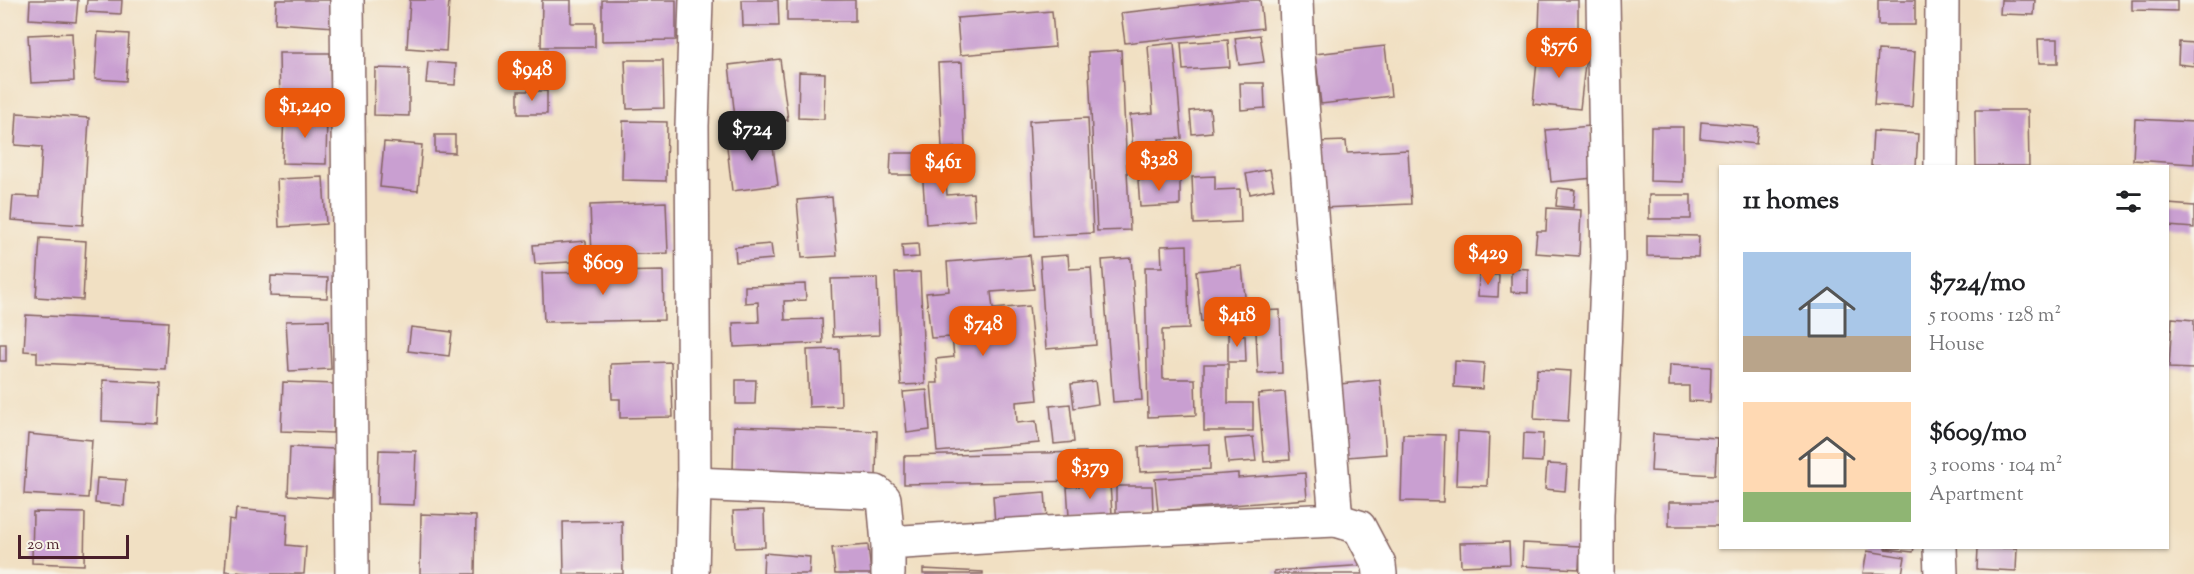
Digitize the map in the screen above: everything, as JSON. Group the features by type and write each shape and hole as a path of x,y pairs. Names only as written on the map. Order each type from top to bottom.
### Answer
{"street":[{"path":"347,0 352,574"},
{"path":"692,574 694,484 692,126 696,0"},
{"path":"1296,0 1298,54 1336,520"},
{"path":"1597,574 1597,515 1608,259 1603,0"},
{"path":"1941,165 1942,0"},
{"path":"694,484 876,492 884,499 888,558 1059,532 1336,520 1359,527 1379,565 1380,574"},
{"path":"1940,549 1941,574"}],"building":[{"path":"30,0 78,0 76,22 29,19"},
{"path":"87,0 122,0 121,14 86,12"},
{"path":"276,0 337,0 335,27 275,23"},
{"path":"410,0 449,0 446,51 407,48"},
{"path":"542,0 571,0 571,23 595,23 595,47 541,47"},
{"path":"602,0 676,0 676,40 602,41"},
{"path":"742,0 778,0 779,26 743,26"},
{"path":"787,0 855,0 855,21 787,21"},
{"path":"1237,0 1260,0 1263,28 1125,43 1121,13"},
{"path":"1540,0 1578,0 1578,32 1539,31"},
{"path":"1878,0 1915,0 1915,25 1878,25"},
{"path":"2001,0 2035,0 2034,15 2000,14"},
{"path":"2132,0 2177,0 2177,11 2132,10"},
{"path":"1052,11 1055,47 960,55 957,18"},
{"path":"98,32 129,34 126,81 95,79"},
{"path":"72,33 74,81 31,83 28,35"},
{"path":"1260,35 1264,62 1239,65 1235,38"},
{"path":"2038,39 2058,39 2058,63 2039,63"},
{"path":"1228,40 1230,67 1183,70 1181,43"},
{"path":"2179,42 2194,43 2194,66 2178,64"},
{"path":"1174,43 1182,138 1159,139 1161,159 1134,161 1130,115 1153,113 1148,46"},
{"path":"1385,46 1391,96 1321,104 1315,54"},
{"path":"1121,50 1130,230 1097,231 1088,52"},
{"path":"1538,50 1586,55 1580,109 1533,104"},
{"path":"1878,50 1915,52 1912,107 1874,105"},
{"path":"279,53 330,53 331,103 280,103"},
{"path":"780,59 788,120 736,126 729,65"},
{"path":"625,60 663,60 664,108 627,109"},
{"path":"428,62 456,64 455,85 426,83"},
{"path":"962,62 965,147 942,148 938,63"},
{"path":"375,68 409,69 409,116 374,115"},
{"path":"799,72 825,73 824,119 798,118"},
{"path":"1240,83 1264,83 1265,108 1241,110"},
{"path":"518,91 547,91 547,114 518,114"},
{"path":"1210,109 1212,132 1192,134 1190,111"},
{"path":"1975,110 2028,110 2029,165 1976,165"},
{"path":"17,113 89,118 83,225 11,220 13,196 39,197 42,147 15,145"},
{"path":"284,114 327,115 326,164 282,163"},
{"path":"1088,118 1093,233 1035,236 1029,121"},
{"path":"2135,119 2194,122 2194,164 2133,160"},
{"path":"623,121 667,122 666,181 622,180"},
{"path":"1701,122 1758,127 1756,144 1700,138"},
{"path":"1590,126 1594,178 1551,182 1546,130"},
{"path":"1651,127 1683,127 1683,182 1650,181"},
{"path":"1873,131 1918,134 1916,165 1871,165"},
{"path":"771,132 778,185 732,191 726,138"},
{"path":"435,135 455,135 455,153 435,152"},
{"path":"1346,141 1347,153 1408,150 1411,204 1321,208 1318,142"},
{"path":"384,142 422,145 418,191 380,187"},
{"path":"891,153 916,153 915,175 890,175"},
{"path":"944,154 947,195 973,193 975,220 926,224 921,155"},
{"path":"1270,169 1274,189 1250,194 1246,174"},
{"path":"1215,176 1215,190 1240,189 1241,222 1194,224 1192,177"},
{"path":"323,177 326,224 279,227 277,179"},
{"path":"1180,178 1180,205 1140,207 1138,180"},
{"path":"1558,188 1575,190 1573,208 1556,206"},
{"path":"1649,195 1691,195 1691,219 1649,219"},
{"path":"832,197 837,256 802,258 797,200"},
{"path":"666,202 668,253 592,256 590,205"},
{"path":"2169,204 2194,206 2194,228 2169,226"},
{"path":"1547,208 1581,210 1579,256 1535,253 1537,231 1546,231"},
{"path":"1647,235 1699,236 1698,257 1647,256"},
{"path":"40,238 86,241 83,300 36,297"},
{"path":"586,241 587,261 535,264 533,245"},
{"path":"771,244 773,259 736,262 735,247"},
{"path":"918,244 919,257 903,258 902,245"},
{"path":"1187,245 1189,329 1162,330 1163,379 1195,379 1196,415 1148,417 1145,267 1162,267 1161,246"},
{"path":"1030,255 1034,289 991,292 993,309 1029,306 1038,400 1016,402 1017,423 1036,421 1039,443 937,452 931,383 938,383 936,359 954,357 952,337 931,338 926,293 949,291 947,262"},
{"path":"1068,255 1069,269 1091,268 1096,345 1046,349 1040,257"},
{"path":"1131,258 1142,400 1113,402 1102,260"},
{"path":"1242,266 1247,317 1201,322 1196,271"},
{"path":"1511,268 1528,269 1528,293 1511,292"},
{"path":"663,271 664,320 544,322 542,273"},
{"path":"920,272 925,384 901,385 895,273"},
{"path":"1479,274 1499,275 1498,297 1478,296"},
{"path":"271,276 328,278 327,298 270,296"},
{"path":"877,278 879,335 833,337 831,279"},
{"path":"805,284 806,300 784,301 785,320 822,319 823,343 734,347 733,323 759,322 758,302 745,303 745,286"},
{"path":"1280,310 1282,373 1258,374 1255,311"},
{"path":"26,315 168,322 165,369 37,363 37,352 24,351"},
{"path":"2172,318 2194,320 2194,369 2169,368"},
{"path":"329,320 331,369 289,371 286,321"},
{"path":"411,327 452,332 449,356 408,351"},
{"path":"1228,334 1245,335 1246,362 1228,362"},
{"path":"0,344 6,344 6,361 0,361"},
{"path":"839,349 841,406 809,407 807,350"},
{"path":"1455,361 1484,363 1482,389 1454,387"},
{"path":"671,362 673,417 620,418 620,399 612,399 611,364"},
{"path":"1204,364 1228,364 1228,403 1253,403 1253,431 1204,431"},
{"path":"1670,365 1711,367 1710,402 1689,401 1689,386 1669,386"},
{"path":"1537,369 1571,371 1568,421 1534,419"},
{"path":"103,380 161,383 159,424 102,421"},
{"path":"736,380 756,380 755,404 736,404"},
{"path":"1380,380 1386,454 1347,457 1340,384"},
{"path":"1095,381 1098,404 1074,408 1071,384"},
{"path":"283,382 334,384 333,433 281,431"},
{"path":"927,390 930,430 907,433 903,392"},
{"path":"1285,392 1290,460 1264,462 1258,394"},
{"path":"1070,404 1074,442 1054,444 1050,406"},
{"path":"734,426 877,431 876,477 733,473"},
{"path":"1458,431 1489,433 1487,486 1456,485"},
{"path":"1524,433 1543,434 1542,462 1523,461"},
{"path":"28,434 92,440 88,498 24,494"},
{"path":"1403,434 1445,435 1443,502 1401,501"},
{"path":"1653,434 1717,438 1715,475 1651,471"},
{"path":"1253,437 1256,461 1228,463 1225,439"},
{"path":"1210,444 1210,469 1140,472 1139,447"},
{"path":"290,447 334,449 332,498 288,495"},
{"path":"379,450 416,451 414,505 377,504"},
{"path":"1086,452 1086,481 904,484 904,456"},
{"path":"1547,464 1567,465 1565,491 1545,489"},
{"path":"1238,473 1238,478 1305,473 1307,499 1158,511 1155,479"},
{"path":"97,478 126,480 124,506 95,503"},
{"path":"1110,484 1112,514 1069,516 1067,487"},
{"path":"1116,486 1152,486 1153,512 1116,513"},
{"path":"1045,492 1047,519 995,524 993,496"},
{"path":"1669,502 1719,502 1719,526 1669,526"},
{"path":"236,509 288,514 286,545 306,547 304,574 225,571 229,520 235,521"},
{"path":"764,510 765,547 735,548 733,511"},
{"path":"33,512 85,513 84,565 32,563"},
{"path":"421,514 476,516 475,574 420,574"},
{"path":"622,521 623,574 564,574 563,522"},
{"path":"1509,542 1510,564 1461,566 1460,543"},
{"path":"1523,543 1580,546 1579,569 1522,566"},
{"path":"868,545 871,574 835,574 832,548"},
{"path":"1885,549 1914,549 1913,552"},
{"path":"1978,549 2017,549 2016,571 1977,569"},
{"path":"1867,551 1905,557 1902,574 1863,573"},
{"path":"764,553 810,557 809,574 763,574"},
{"path":"1368,565 1368,574 1274,574 1274,571"},
{"path":"923,569 983,572 983,574 923,574"}]}
